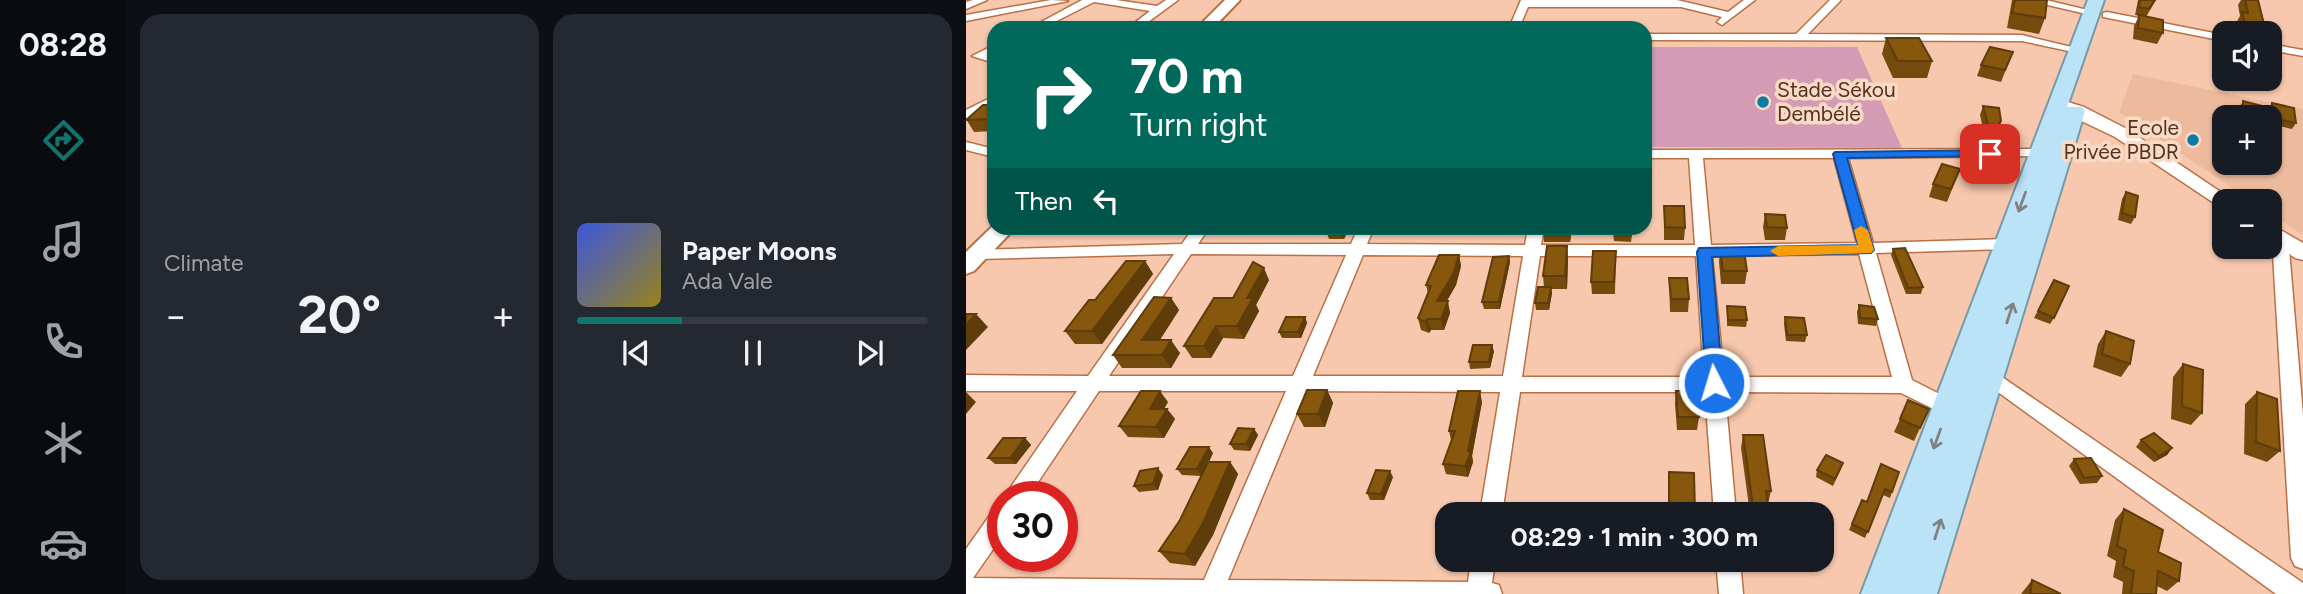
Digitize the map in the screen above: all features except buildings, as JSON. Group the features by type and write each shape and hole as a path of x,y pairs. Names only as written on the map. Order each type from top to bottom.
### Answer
{"main road":[{"path":"1212,21 1233,0"},
{"path":"1881,594 2040,153 2067,107 2078,50 2102,7"},
{"path":"1917,594 1990,374 2067,107 2102,7"},
{"path":"972,260 997,235"}],"street":[{"path":"966,6 982,0"},
{"path":"966,18 1061,0 1087,2"},
{"path":"1097,0 1160,10"},
{"path":"1144,21 1173,0"},
{"path":"1666,0 1730,16"},
{"path":"1717,37 1718,26 1750,0"},
{"path":"1799,37 1836,0"},
{"path":"2031,0 2102,7 2212,35"},
{"path":"1049,21 1087,2"},
{"path":"1517,21 1525,2 1683,4"},
{"path":"1652,37 2022,38 2078,50"},
{"path":"2282,49 2303,53"},
{"path":"966,115 987,104"},
{"path":"2067,107 2100,121 2212,193"},
{"path":"966,146 987,151"},
{"path":"1652,154 2040,153"},
{"path":"1696,154 1724,502"},
{"path":"1840,154 1904,386"},
{"path":"1026,481 1196,235"},
{"path":"1210,593 1363,235"},
{"path":"1492,502 1535,235"},
{"path":"2282,239 2303,253"},
{"path":"972,260 1186,249 1704,252 1866,250 2007,244"},
{"path":"2277,259 2303,558"},
{"path":"1964,363 1990,374 2297,594"},
{"path":"966,383 1714,383 1904,386 1973,421"},
{"path":"966,569 987,538"},
{"path":"1478,594 1481,572"},
{"path":"1729,572 1731,594"},
{"path":"966,590 1490,594"}],"shaded area":[{"name":"Stade Sékou Dembélé","path":"1652,47 1857,47 1902,148 1652,147"},
{"name":"Ecole Privée PBDR","path":"2133,74 2303,109 2303,235 2282,221 2282,189 2234,189 2213,175 2282,175 2282,105 2212,105 2212,174 2119,112"}],"slow traffic":[{"path":"1778,251 1866,250 1861,230"}],"place":[{"name":"Stade Sékou Dembélé","path":"1763,102"},
{"name":"Ecole Privée PBDR","path":"2193,140"}],"route":[{"path":"1714,383 1704,252 1866,250 1840,154 1990,154"}]}
